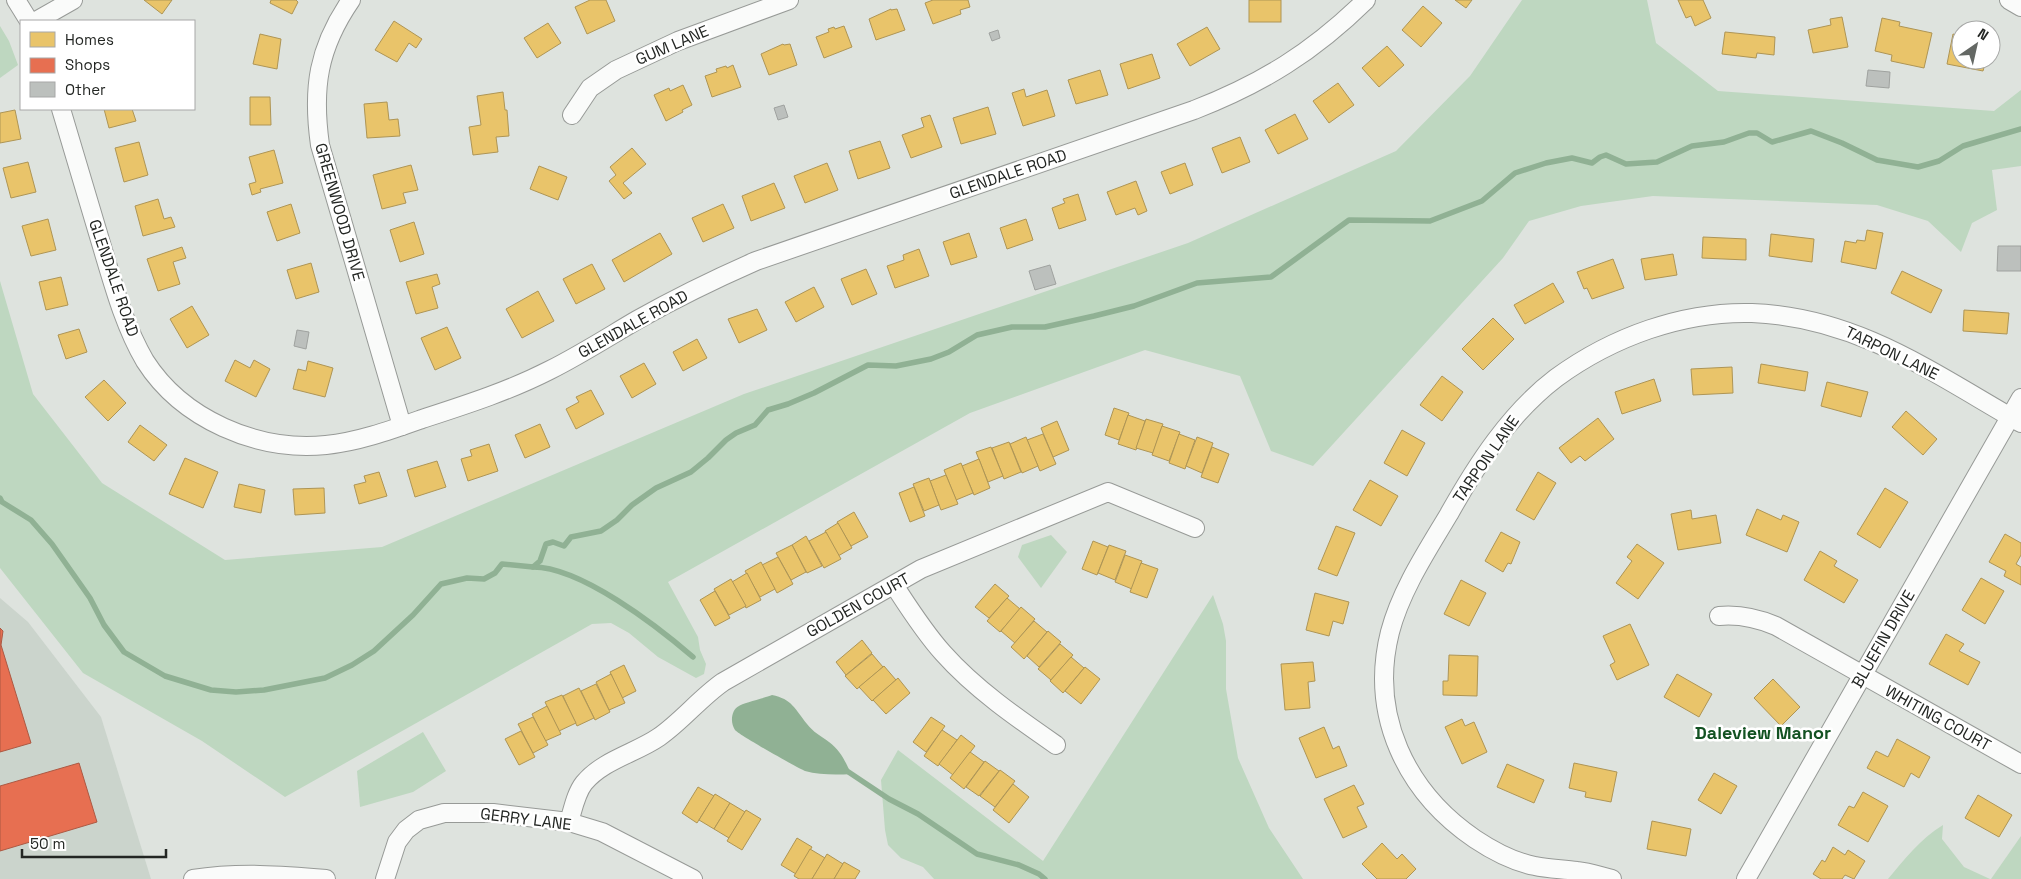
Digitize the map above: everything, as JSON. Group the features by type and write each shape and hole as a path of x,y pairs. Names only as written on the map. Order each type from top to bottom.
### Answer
{"street":[{"path":"16,0 28,20"},
{"path":"38,20 73,0"},
{"name":"GREENWOOD DRIVE","path":"351,0 338,20 326,45 320,66 317,99 318,132 320,145 402,426"},
{"name":"GUM LANE","path":"572,115 590,88 616,70 678,41 789,0"},
{"path":"2008,0 2021,6"},
{"name":"GLENDALE ROAD","path":"61,110 130,333 146,361 165,387 204,418 239,434 269,442 298,446 326,445 354,440 402,426 518,385 552,369 697,288 756,261 1225,98 1262,80 1297,59 1361,2"},
{"name":"TARPON LANE","path":"1612,879 1579,871 1535,866 1521,862 1496,852 1475,839 1444,814 1427,797 1397,749 1388,720 1384,691 1385,661 1390,632 1400,604 1423,557 1466,484 1506,427 1529,401 1556,378 1623,340 1684,318 1729,313 1792,316 1829,324 1853,332 1889,347 2016,420"},
{"name":"BLUEFIN DRIVE","path":"1746,879 1863,675 2016,420 2021,398"},
{"name":"GOLDEN COURT","path":"569,822 583,784 598,771 658,738 722,682 922,570 1108,492 1195,528"},
{"path":"894,585 921,626 943,654 973,682 1023,722 1056,745"},
{"name":"WHITING COURT","path":"1719,616 1736,615 1756,618 1776,626 2021,764"},
{"name":"GERRY LANE","path":"385,879 397,842 413,824 428,816 444,813 494,813 569,822 602,832 693,879"},
{"path":"193,879 250,874 326,879"}],"shaded area":[{"path":"1522,0 1647,0 1656,43 1718,91 1994,111 2021,90 2021,166 1992,170 1997,210 1972,223 1961,252 1928,221 1877,205 1653,196 1581,206 1529,221 1503,258 1313,466 1271,451 1240,376 1145,350 970,413 668,582 698,637 700,650 706,664 704,674 696,678 658,657 629,633 611,623 592,624 285,797 202,741 83,673 0,568 0,281 33,394 102,483 225,560 382,547 744,394 1188,243 1396,151 1470,76"},
{"path":"0,26 9,41 18,65 0,78"},
{"path":"1051,535 1067,552 1041,588 1018,557 1022,545"},
{"path":"1213,595 1223,624 1226,641 1226,689 1238,758 1269,828 1303,879 934,879 923,867 901,858 888,845 881,780 898,750 1043,861"},
{"path":"0,598 28,622 101,717 151,879 0,879"},
{"path":"772,695 789,702 812,729 833,745 842,756 851,774 805,771 735,730 732,724 732,717 736,708 744,703"},
{"path":"423,732 446,771 413,792 360,807 357,771"},
{"path":"1943,825 1942,839 1964,867 1990,879 1888,879 1920,843"},
{"path":"2021,836 2021,879 1991,879"}],"building: Homes":[{"path":"144,0 172,0 162,14"},
{"path":"271,0 296,0 298,2 292,14 270,3"},
{"path":"590,0 606,0 615,21 587,34 575,7"},
{"path":"933,0 968,0 970,7 960,10 961,14 933,24 925,3"},
{"path":"1249,0 1281,0 1281,22 1249,22"},
{"path":"1455,0 1472,0 1466,8"},
{"path":"1678,0 1703,0 1711,18 1695,26 1691,16 1686,18"},
{"path":"1423,6 1442,23 1421,47 1402,30"},
{"path":"891,9 897,9 905,30 876,40 869,19"},
{"path":"1842,17 1848,47 1813,53 1808,30 1831,25 1830,19"},
{"path":"1882,18 1900,22 1899,26 1932,33 1924,68 1891,61 1892,55 1875,51"},
{"path":"394,21 422,39 416,48 409,43 397,62 375,50"},
{"path":"548,23 561,43 537,58 524,38"},
{"path":"844,26 852,47 824,58 816,37 829,32 828,29"},
{"path":"1207,27 1220,49 1190,66 1177,44"},
{"path":"1725,32 1775,37 1774,55 1757,53 1756,58 1722,54"},
{"path":"260,34 281,39 277,69 253,64"},
{"path":"783,44 790,44 797,65 769,75 761,54"},
{"path":"1951,44 1951,65 1947,64"},
{"path":"1387,46 1404,65 1379,87 1362,68"},
{"path":"1152,54 1160,78 1128,89 1120,64"},
{"path":"733,65 741,87 712,97 705,76 717,72 716,69 726,66 727,68"},
{"path":"1100,70 1108,95 1076,104 1068,80"},
{"path":"1338,83 1354,105 1329,123 1313,101"},
{"path":"683,85 692,105 666,121 654,95 669,88 670,91"},
{"path":"1024,89 1026,97 1047,90 1055,116 1023,126 1012,93"},
{"path":"503,92 505,110 507,110 509,136 496,137 498,152 473,155 469,127 481,125 477,96"},
{"path":"250,97 270,97 271,125 250,125"},
{"path":"387,102 389,120 398,119 400,136 367,138 364,104"},
{"path":"988,107 996,134 961,144 953,118"},
{"path":"15,110 21,139 0,143 0,113"},
{"path":"104,110 132,110 136,121 109,128"},
{"path":"1295,114 1308,139 1278,154 1265,130"},
{"path":"930,115 942,147 911,158 902,135 924,127 921,118"},
{"path":"1240,137 1250,162 1222,173 1212,148"},
{"path":"880,141 890,168 858,179 849,151"},
{"path":"139,142 148,175 124,182 115,148"},
{"path":"632,148 646,164 623,183 632,193 624,199 609,181 616,175 610,167"},
{"path":"274,150 283,183 260,189 261,192 252,195 249,184 256,182 249,157"},
{"path":"28,162 36,192 11,198 3,168"},
{"path":"827,163 838,190 805,203 794,176"},
{"path":"1185,163 1193,185 1170,194 1161,172"},
{"path":"411,165 418,190 403,193 406,203 382,209 373,175"},
{"path":"539,166 567,177 558,200 530,189"},
{"path":"1136,181 1147,211 1138,215 1135,208 1116,215 1107,192"},
{"path":"774,183 785,208 751,221 742,196"},
{"path":"1078,194 1086,220 1059,229 1052,208 1065,203 1063,199"},
{"path":"158,199 164,219 171,217 175,227 143,236 135,206"},
{"path":"291,204 300,233 277,241 267,212"},
{"path":"723,204 734,228 703,242 692,218"},
{"path":"48,219 56,250 31,256 22,226"},
{"path":"1026,219 1033,240 1007,249 1000,228"},
{"path":"414,222 424,254 400,262 390,230"},
{"path":"1867,230 1883,233 1876,269 1841,262 1845,241 1856,243 1857,240 1865,241"},
{"path":"660,233 672,254 624,282 612,260"},
{"path":"969,233 977,257 951,265 943,242"},
{"path":"1771,234 1814,239 1812,262 1769,256"},
{"path":"1703,237 1746,239 1746,260 1702,258"},
{"path":"182,247 186,258 173,262 180,284 158,291 147,259"},
{"path":"919,249 929,276 895,288 887,266 904,260 903,255"},
{"path":"1673,254 1677,275 1645,280 1641,259"},
{"path":"1613,259 1624,288 1592,299 1587,288 1584,289 1577,272"},
{"path":"311,263 319,292 296,299 287,270"},
{"path":"592,264 605,289 576,304 563,279"},
{"path":"866,269 877,294 852,305 841,279"},
{"path":"1902,271 1942,290 1931,313 1891,293"},
{"path":"437,274 440,284 432,287 438,308 416,314 406,282"},
{"path":"61,277 68,305 46,310 39,282"},
{"path":"1553,283 1564,302 1525,324 1514,305"},
{"path":"814,287 824,307 796,322 785,302"},
{"path":"538,291 554,321 522,338 506,309"},
{"path":"192,306 209,335 187,348 170,319"},
{"path":"757,309 767,330 739,343 728,319"},
{"path":"1964,310 2009,313 2007,334 1963,331"},
{"path":"1493,318 1514,339 1483,370 1462,349"},
{"path":"447,327 461,358 435,370 421,338"},
{"path":"79,329 87,352 66,359 58,335"},
{"path":"697,339 707,358 683,371 673,352"},
{"path":"235,360 250,368 254,360 270,369 256,397 225,381"},
{"path":"308,361 333,368 325,397 293,389 298,369 306,371"},
{"path":"644,363 656,384 632,398 620,376"},
{"path":"1761,364 1808,372 1805,391 1758,383"},
{"path":"1732,367 1733,393 1693,395 1691,369"},
{"path":"1442,376 1463,392 1442,421 1420,405"},
{"path":"1654,379 1661,401 1622,414 1615,392"},
{"path":"104,380 126,403 108,421 85,397"},
{"path":"1827,382 1868,392 1861,417 1821,406"},
{"path":"591,390 604,414 576,429 566,409 579,402 576,397"},
{"path":"1114,408 1129,413 1119,440 1105,435"},
{"path":"1906,411 1937,439 1923,455 1892,427"},
{"path":"1128,415 1145,421 1136,450 1118,444"},
{"path":"1598,418 1614,439 1585,461 1580,456 1571,463 1559,448"},
{"path":"1146,419 1163,424 1153,453 1136,448"},
{"path":"1057,421 1069,450 1053,457 1041,428"},
{"path":"540,424 550,447 525,458 515,435"},
{"path":"140,425 167,445 154,461 128,442"},
{"path":"1162,426 1180,432 1169,461 1152,455"},
{"path":"1402,430 1425,443 1407,476 1384,463"},
{"path":"1043,434 1056,464 1040,471 1027,440"},
{"path":"1179,434 1195,440 1185,469 1169,463"},
{"path":"1026,437 1038,466 1022,473 1010,444"},
{"path":"1197,437 1213,443 1202,473 1186,466"},
{"path":"1009,442 1021,472 1004,479 992,448"},
{"path":"489,444 498,471 468,481 461,459 472,456 470,450"},
{"path":"991,447 1003,476 988,482 976,452"},
{"path":"1212,447 1229,454 1218,483 1201,477"},
{"path":"185,458 218,472 203,508 169,494"},
{"path":"979,459 990,488 974,495 962,466"},
{"path":"437,461 446,487 415,497 407,470"},
{"path":"961,463 973,493 956,500 944,470"},
{"path":"379,472 387,496 359,504 354,485 366,482 364,476"},
{"path":"1538,472 1556,483 1534,520 1516,510"},
{"path":"946,475 958,504 941,510 930,481"},
{"path":"929,478 939,505 924,511 913,484"},
{"path":"1370,480 1398,496 1381,526 1353,510"},
{"path":"239,484 265,490 261,513 234,507"},
{"path":"914,487 925,516 910,522 899,493"},
{"path":"324,488 325,513 295,515 293,489"},
{"path":"1885,488 1908,502 1880,548 1857,534"},
{"path":"1757,509 1781,520 1783,515 1799,522 1787,552 1746,535"},
{"path":"1691,510 1692,519 1716,515 1721,543 1678,550 1671,514"},
{"path":"854,512 868,537 851,546 837,522"},
{"path":"838,523 852,548 838,556 825,531"},
{"path":"1336,526 1355,533 1337,576 1318,569"},
{"path":"826,532 841,559 824,568 809,541"},
{"path":"1501,532 1520,542 1511,564 1508,563 1503,572 1485,561"},
{"path":"2005,534 2021,543 2021,555 2016,564 2021,567 2021,585 2004,576 2006,571 1989,562"},
{"path":"806,536 822,566 807,573 792,545"},
{"path":"1093,541 1108,547 1097,575 1082,569"},
{"path":"1637,544 1664,563 1638,599 1616,583 1632,561 1627,557"},
{"path":"792,545 806,572 791,580 776,553"},
{"path":"1109,545 1126,551 1115,580 1098,573"},
{"path":"1820,551 1837,561 1834,566 1858,580 1844,603 1804,580"},
{"path":"1125,555 1142,561 1132,589 1115,582"},
{"path":"778,557 793,584 777,593 762,565"},
{"path":"761,562 775,589 760,597 745,571"},
{"path":"1141,563 1158,569 1147,598 1130,592"},
{"path":"747,573 761,600 746,608 732,582"},
{"path":"1981,578 2004,591 1985,624 1962,610"},
{"path":"731,579 746,606 729,615 714,589"},
{"path":"1461,580 1486,593 1469,626 1444,614"},
{"path":"995,584 1009,596 989,618 975,607"},
{"path":"715,591 730,618 715,626 700,600"},
{"path":"1315,593 1349,602 1343,624 1333,621 1329,636 1306,630"},
{"path":"1007,598 1020,609 1000,632 987,621"},
{"path":"1021,607 1035,619 1015,643 1001,631"},
{"path":"1034,621 1047,632 1024,659 1011,647"},
{"path":"1630,624 1649,665 1617,680 1610,665 1615,662 1603,636"},
{"path":"1048,631 1061,642 1039,667 1027,656"},
{"path":"1946,634 1964,644 1959,651 1980,662 1968,685 1929,664"},
{"path":"862,640 872,653 846,675 836,662"},
{"path":"1060,644 1073,655 1051,680 1038,669"},
{"path":"872,654 883,667 857,689 845,676"},
{"path":"1449,655 1478,656 1477,696 1443,695 1443,681 1448,681"},
{"path":"1071,657 1084,668 1063,693 1050,681"},
{"path":"1313,662 1315,681 1308,682 1310,708 1285,710 1281,664"},
{"path":"624,665 636,691 622,698 610,672"},
{"path":"884,666 896,680 872,701 859,687"},
{"path":"1085,667 1100,679 1081,704 1065,691"},
{"path":"611,674 625,703 609,710 596,682"},
{"path":"1677,674 1712,694 1699,717 1664,697"},
{"path":"898,678 910,693 886,714 873,700"},
{"path":"1773,679 1800,707 1781,726 1754,698"},
{"path":"596,684 610,712 595,720 581,691"},
{"path":"579,688 594,718 577,726 563,696"},
{"path":"562,695 576,723 559,731 545,702"},
{"path":"547,706 561,734 545,741 532,714"},
{"path":"533,717 548,745 533,753 518,724"},
{"path":"931,717 945,726 926,752 913,742"},
{"path":"1462,719 1465,726 1474,722 1487,752 1462,764 1445,727"},
{"path":"1324,727 1333,749 1339,746 1347,766 1316,778 1299,738"},
{"path":"942,730 957,740 938,766 924,756"},
{"path":"521,731 535,757 519,765 505,739"},
{"path":"961,735 975,746 953,775 939,764"},
{"path":"1897,739 1930,757 1919,778 1911,773 1904,787 1867,768 1876,751 1888,757"},
{"path":"970,752 984,762 964,789 950,778"},
{"path":"985,761 999,771 979,796 966,787"},
{"path":"1574,763 1617,772 1611,802 1585,797 1586,792 1569,788"},
{"path":"1507,764 1544,780 1534,803 1497,787"},
{"path":"1000,770 1015,781 995,807 980,796"},
{"path":"1714,773 1737,786 1721,814 1698,800"},
{"path":"1013,784 1029,797 1009,823 993,810"},
{"path":"1354,785 1364,804 1357,807 1367,827 1343,838 1324,799"},
{"path":"698,787 714,796 697,823 682,813"},
{"path":"1863,792 1888,806 1868,842 1838,825 1849,806 1854,808"},
{"path":"715,794 730,803 714,829 699,820"},
{"path":"1978,795 2012,815 1999,837 1965,818"},
{"path":"730,803 745,812 729,838 714,829"},
{"path":"746,810 761,819 742,850 727,841"},
{"path":"1652,821 1691,829 1686,856 1647,849"},
{"path":"797,838 812,847 796,874 781,865"},
{"path":"1382,843 1397,859 1402,854 1416,869 1406,879 1377,879 1362,864"},
{"path":"1833,847 1845,855 1848,850 1865,861 1854,879 1845,875 1842,879 1821,879 1813,874 1822,860 1825,862"},
{"path":"810,849 825,858 812,879 799,879 794,876"},
{"path":"827,854 843,864 834,879 812,879"},
{"path":"844,862 860,871 855,879 834,879"}],"building: Shops":[{"path":"0,628 3,631 1,645 31,743 0,752"},
{"path":"79,763 97,822 0,851 0,786"}],"building: Other":[{"path":"998,30 1000,38 992,41 989,33"},
{"path":"1868,70 1890,72 1889,88 1866,86"},
{"path":"784,105 788,117 778,120 774,108"},
{"path":"1998,246 2021,246 2021,271 1997,271"},
{"path":"1050,265 1056,284 1035,290 1029,271"},
{"path":"297,330 309,332 306,349 294,346"}],"waterway":[{"path":"0,498 2,502 31,520 52,544 90,598 104,625 124,652 165,676 211,690 236,692 264,690 325,678 352,665 374,651 413,615 441,584 467,578 484,579 495,573 502,564 533,567 540,561 546,544 553,542 564,546 571,537 601,531 656,488 691,472 726,440 736,433 755,425 768,410 814,393 868,365 896,366 931,359 949,352 977,335 1012,327 1045,327 1094,316 1134,306 1197,283 1271,277 1349,220 1430,221 1482,201 1515,173 1546,163 1572,158 1592,163 1606,155 1626,164 1657,162 1692,146 1724,142 1749,133 1757,133 1772,142 1811,131 1877,160 1918,167 1939,161 1963,146 2021,129"},
{"path":"533,567 552,570 595,587 618,600 660,630 693,657"},
{"path":"847,771 889,799 918,814 977,854 1019,865 1039,874 1045,879"}],"district":[{"name":"Daleview Manor","path":"1763,732"}]}
